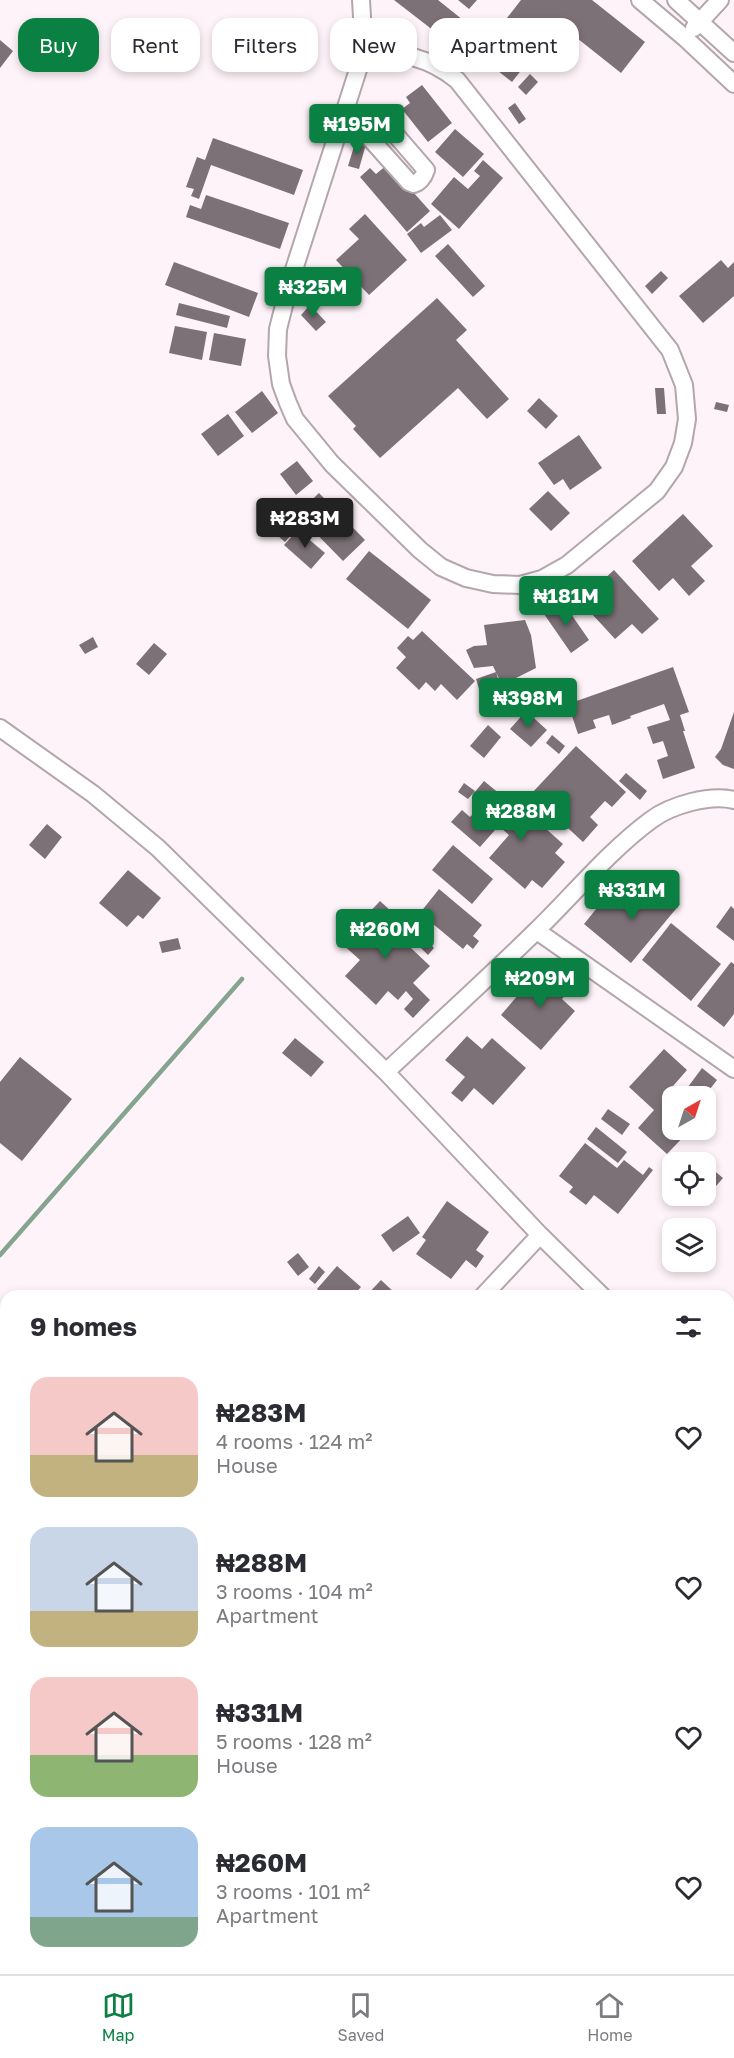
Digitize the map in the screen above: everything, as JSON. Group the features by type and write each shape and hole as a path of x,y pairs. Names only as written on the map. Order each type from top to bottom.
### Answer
{"street":[{"path":"361,0 362,18"},
{"path":"640,0 734,84"},
{"path":"676,0 734,53"},
{"path":"685,38 720,0"},
{"path":"357,72 290,282 278,329 277,356 281,384 296,419 332,464 411,542 441,567 466,578 493,584 520,585 542,579 567,565 657,491 674,467 683,443 687,419 684,385 670,350 457,80 444,69 417,58"},
{"path":"340,124 367,135"},
{"path":"0,728 93,794 158,848 386,1072 540,1235 596,1290"},
{"path":"386,1072 537,931 621,846 653,818 689,802 725,798 734,800"},
{"path":"537,931 734,1069"},
{"path":"489,1290 540,1235"}],"building":[{"path":"394,0 438,0 460,18 429,18 429,27"},
{"path":"458,0 477,0 469,9"},
{"path":"521,0 592,0 645,42 621,73 579,40 579,18 507,18"},
{"path":"0,40 13,51 0,68"},
{"path":"499,72 520,72 512,82"},
{"path":"530,74 538,82 526,95 518,87"},
{"path":"422,85 452,123 428,142 402,109 410,103 406,97"},
{"path":"515,103 526,119 519,124 508,108"},
{"path":"366,113 377,122 369,132 358,124"},
{"path":"455,129 484,154 463,177 435,152"},
{"path":"213,138 303,170 294,195 211,165 199,199 191,196 194,189 186,187 197,157 205,160"},
{"path":"356,140 366,144 359,169 348,166"},
{"path":"483,160 503,178 459,229 431,204 454,177 468,189 480,176 474,171"},
{"path":"388,164 430,211 407,232 360,177 370,168 376,174"},
{"path":"206,195 289,223 280,249 186,217 190,205 201,209"},
{"path":"365,214 407,260 369,295 336,260 359,239 349,229"},
{"path":"440,215 452,230 421,253 407,234 421,223 424,227"},
{"path":"448,244 485,286 473,297 435,256"},
{"path":"721,260 728,268 734,262 734,296 703,323 679,296"},
{"path":"174,262 258,293 249,317 165,285"},
{"path":"661,271 668,278 652,294 645,286"},
{"path":"339,274 347,282 334,296 326,288"},
{"path":"437,298 467,330 456,340 509,399 487,419 458,388 380,458 353,429 356,426 328,396"},
{"path":"179,303 230,316 227,328 176,315"},
{"path":"310,305 326,322 316,331 301,315"},
{"path":"175,326 207,332 202,360 169,353"},
{"path":"214,333 246,339 241,366 209,360"},
{"path":"655,388 664,388 666,414 657,414"},
{"path":"262,391 278,413 252,433 235,412"},
{"path":"539,398 558,416 546,429 527,411"},
{"path":"716,402 729,405 727,412 714,409"},
{"path":"228,414 244,436 218,456 201,434"},
{"path":"579,435 602,468 570,490 563,479 554,485 538,463"},
{"path":"297,461 313,481 296,495 280,474"},
{"path":"548,491 570,513 551,531 529,509"},
{"path":"319,493 365,540 343,561 297,514"},
{"path":"683,514 713,546 691,566 705,581 689,596 673,578 659,591 632,561"},
{"path":"289,523 296,529 285,542 277,535"},
{"path":"298,530 325,553 311,569 284,545"},
{"path":"369,551 431,600 408,629 346,579"},
{"path":"614,570 659,619 642,634 632,624 615,639 580,601"},
{"path":"562,601 589,640 571,653 544,614"},
{"path":"525,620 531,635 536,668 502,685 493,666 474,668 466,650 474,646 487,645 484,625"},
{"path":"422,631 475,681 457,700 441,684 435,691 426,682 419,690 396,668 406,657 397,648 408,636 413,640"},
{"path":"93,637 98,647 85,654 79,645"},
{"path":"154,643 167,654 149,675 136,664"},
{"path":"673,667 689,712 680,715 695,768 663,779 657,760 668,756 663,741 653,744 647,727 670,720 664,704 612,725 609,715 593,720 596,728 578,734 568,704"},
{"path":"496,672 499,682 479,689 476,679"},
{"path":"526,711 547,730 531,747 510,729"},
{"path":"734,712 734,769 723,765 715,757 721,749"},
{"path":"488,725 501,737 484,758 470,746"},
{"path":"552,735 565,746 559,754 546,743"},
{"path":"576,746 626,792 612,807 605,801 590,817 598,825 583,842 531,794"},
{"path":"626,773 647,791 640,800 619,781"},
{"path":"484,781 516,807 507,818 514,824 526,811 563,844 555,853 565,862 542,888 532,880 525,889 489,858 509,835 479,809 485,802 474,793"},
{"path":"464,783 475,791 468,799 458,792"},
{"path":"462,810 470,817 474,813 495,830 480,847 451,822"},
{"path":"47,824 62,837 45,859 29,845"},
{"path":"453,845 493,879 472,904 432,870"},
{"path":"128,870 161,898 143,919 138,915 127,927 99,903"},
{"path":"637,872 649,884 643,890 631,878"},
{"path":"654,883 680,904 631,963 584,924 605,898 618,908 629,894 639,902"},
{"path":"439,889 482,925 473,936 479,941 473,949 467,944 463,949 420,913"},
{"path":"380,901 403,922 394,932 430,966 413,983 430,1000 413,1018 404,1009 413,999 406,991 398,1000 388,991 376,1005 345,976 360,960 341,943"},
{"path":"731,906 734,909 734,941 716,927"},
{"path":"671,923 721,964 691,1001 642,960"},
{"path":"420,933 434,948 428,955 413,940"},
{"path":"178,938 181,949 162,953 159,942"},
{"path":"731,962 734,964 734,1014 724,1027 697,1006"},
{"path":"543,966 570,990 562,999 575,1011 541,1050 501,1015"},
{"path":"510,973 522,984 512,995 500,985"},
{"path":"467,1036 482,1049 492,1038 526,1068 493,1105 474,1088 462,1102 451,1093 465,1077 445,1060"},
{"path":"295,1038 324,1062 311,1077 282,1053"},
{"path":"664,1049 687,1070 673,1086 662,1086 662,1140 680,1140 669,1152 665,1152 638,1128 654,1110 629,1087"},
{"path":"20,1057 72,1099 22,1161 0,1143 0,1082"},
{"path":"702,1068 717,1080 712,1086 689,1086"},
{"path":"608,1109 630,1124 622,1135 601,1119"},
{"path":"596,1127 627,1152 618,1163 587,1139"},
{"path":"585,1143 617,1168 624,1160 643,1175 649,1167 653,1170 618,1214 594,1195 586,1205 569,1192 573,1187 559,1176"},
{"path":"716,1172 723,1178 716,1186"},
{"path":"447,1201 489,1232 476,1250 484,1256 476,1268 466,1260 451,1279 416,1254 426,1240 422,1237"},
{"path":"408,1216 420,1233 393,1252 381,1235"},
{"path":"298,1253 309,1267 298,1276 287,1262"},
{"path":"319,1266 325,1272 315,1284 309,1279"},
{"path":"337,1266 361,1287 358,1290 317,1289"},
{"path":"381,1280 392,1290 372,1290"}],"waterway":[{"path":"0,1255 242,979"}]}
